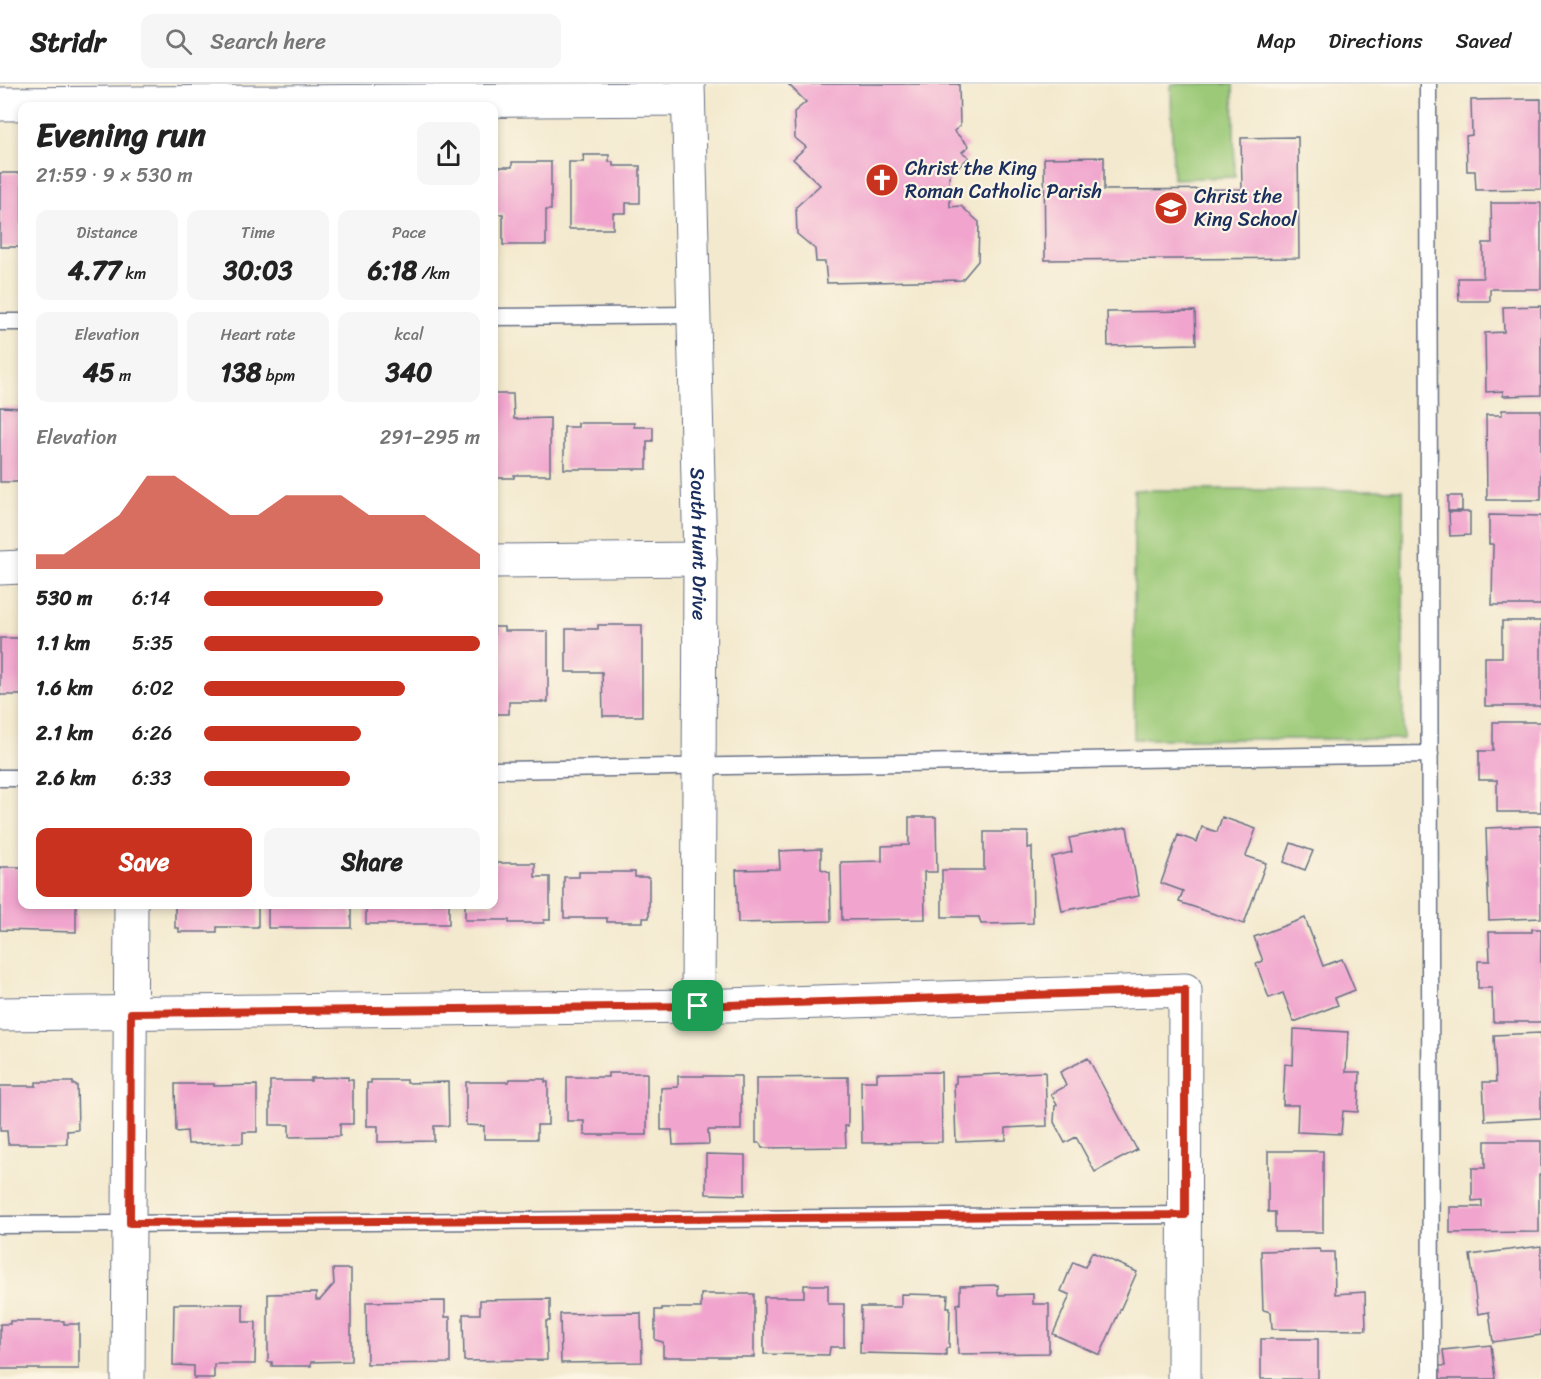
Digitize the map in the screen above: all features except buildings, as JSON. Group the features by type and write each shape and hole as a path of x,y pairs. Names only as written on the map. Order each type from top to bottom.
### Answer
{"street":[{"path":"43,102 129,98 688,92"},
{"name":"South Hunt Drive","path":"688,92 700,559 698,1006"},
{"path":"0,104 18,103"},
{"path":"498,561 700,559"},
{"path":"0,568 18,567"},
{"path":"128,1379 131,909"},
{"path":"0,1014 698,1006 1185,990 1184,1379"}],"lane":[{"path":"1428,84 1431,1379"},
{"path":"498,317 694,315"},
{"path":"0,322 18,322"},
{"path":"498,770 1430,754"},
{"path":"0,778 18,778"},
{"path":"0,1225 1185,1215"}],"green space":[{"path":"1171,84 1233,84 1235,177 1173,179"},
{"path":"1134,490 1403,490 1403,739 1134,739"}],"place":[{"name":"Christ the King Roman Catholic Parish","path":"882,180"},
{"name":"Christ the King School","path":"1171,208"}],"route":[{"path":"1185,990 1185,1215 130,1223 131,1013 698,1006 1185,990"}]}
